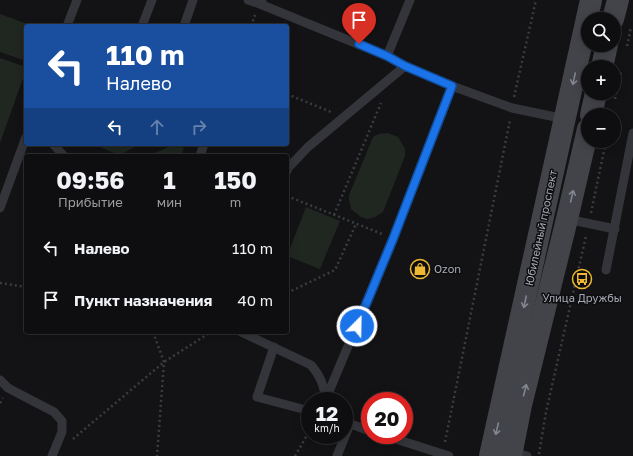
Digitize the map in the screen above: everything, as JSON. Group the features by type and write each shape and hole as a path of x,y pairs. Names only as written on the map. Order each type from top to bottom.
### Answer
{"main road":[{"name":"Юбилейный проспект","path":"490,456 591,0"},
{"path":"615,12 618,0"},
{"name":"Юбилейный проспект","path":"517,454 521,405 584,148"}],"lane":[{"path":"69,24 77,0"},
{"path":"143,24 152,0"},
{"path":"185,24 194,0"},
{"path":"248,0 261,2 387,56 405,66 452,86 512,108 565,119"},
{"path":"387,56 410,0"},
{"path":"289,167 308,147 405,66"},
{"path":"329,392 393,239 452,86"},
{"path":"606,270 633,133"},
{"path":"0,208 24,142"},
{"path":"55,146 62,154"},
{"path":"567,218 615,229"},
{"path":"245,334 311,365 319,374 324,392"},
{"path":"274,347 256,397 301,410"},
{"path":"0,380 8,388 54,412 62,421 62,432 52,456"},
{"path":"337,456 341,444"},
{"path":"411,444 446,455"}],"path":[{"path":"446,455 512,108 536,0"},
{"path":"334,215 392,77"},
{"path":"289,95 344,117"},
{"path":"539,456 546,412 605,148"},
{"path":"289,197 393,239"},
{"path":"289,292 335,270 356,224"},
{"path":"0,283 24,287"},
{"path":"154,334 164,362 157,456"},
{"path":"70,441 164,362 208,334"},
{"path":"295,456 302,444"}],"shaded area":[{"path":"0,14 28,24 24,24 24,60 0,52"},
{"path":"0,58 24,66 24,76 0,143"},
{"path":"388,133 398,137 405,149 405,156 383,212 375,217 367,219 361,217 351,209 349,195 373,137 379,134"},
{"path":"97,146 137,146 121,154 117,154"},
{"path":"170,146 179,146 184,148 182,154 153,154"},
{"path":"306,207 340,221 320,269 289,257 289,251"}],"place":[{"name":"Ozon","path":"420,269"},
{"name":"Улица Дружбы","path":"582,279"}],"route":[{"path":"357,326 393,239 452,86 359,44"}]}
